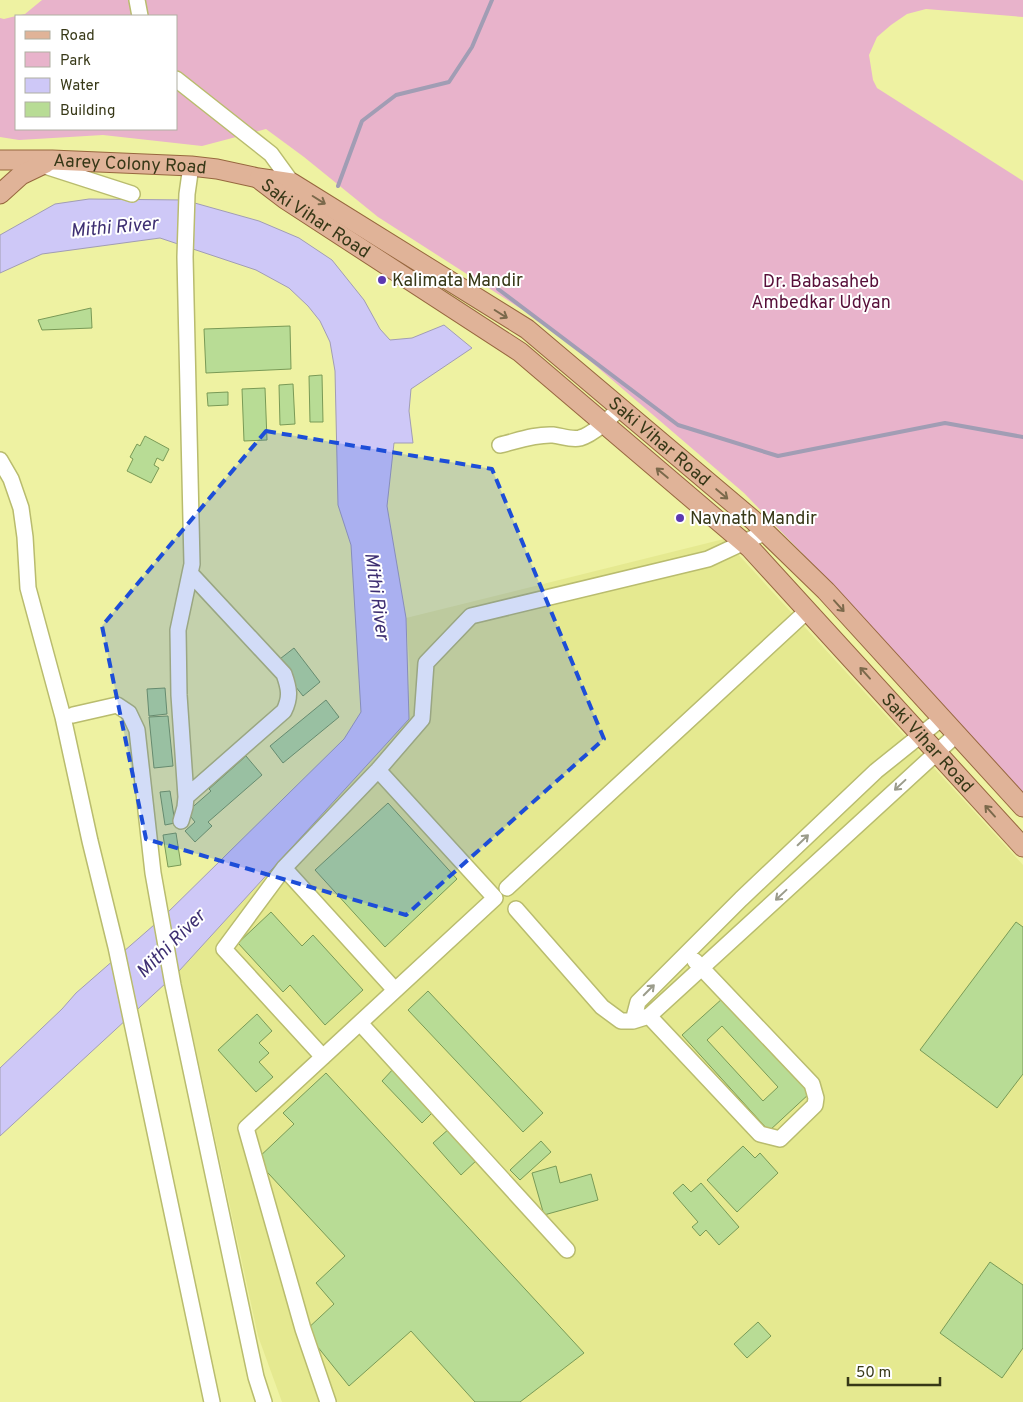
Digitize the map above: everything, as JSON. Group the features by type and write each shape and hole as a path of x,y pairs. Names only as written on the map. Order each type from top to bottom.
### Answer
{"main road":[{"name":"Aarey Colony Road","path":"0,160 47,163 191,166 217,168 258,178"},
{"path":"0,194 21,175 47,163"},
{"name":"Saki Vihar Road","path":"258,178 288,191 480,300 526,329 766,532 826,591 1023,807"},
{"name":"Saki Vihar Road","path":"288,191 467,318 520,352 744,543 1023,847"},
{"path":"467,318 480,300"},
{"path":"548,376 563,360"}],"street":[{"path":"137,0 140,15"},
{"path":"178,81 271,154 288,191"},
{"path":"47,163 132,194"},
{"path":"181,821 186,797 179,695 178,630 192,564 185,257 187,194 191,166"},
{"path":"500,445 535,436 553,435 580,438 604,424 620,408"},
{"path":"0,460 11,479 21,508 28,588 63,717 116,948 212,1402"},
{"path":"323,1057 224,949 284,868 378,770 422,719 426,663 472,616 708,559 766,532"},
{"path":"186,797 284,711 289,701 290,689 284,674 190,573"},
{"path":"506,888 807,611"},
{"path":"73,715 117,705 129,713 137,730 153,873 173,985 256,1377 264,1402"},
{"path":"633,1022 638,1002 741,899 876,771 942,718"},
{"path":"516,909 602,1008 621,1020 633,1022 649,1016 957,734"},
{"path":"328,1402 303,1329 246,1128 495,898 378,770"},
{"path":"831,814 848,833"},
{"path":"284,868 396,990"},
{"path":"741,899 759,915"},
{"path":"649,1016 760,1134 780,1139 815,1105 816,1098 812,1084 701,967 686,954"},
{"path":"360,1022 567,1250"},
{"path":"256,1377 269,1402"}],"highlighted area":[{"path":"266,431 492,469 604,739 406,915 146,839 102,626"}],"shaded area":[{"path":"724,539 1023,865 1023,1402 282,1402 258,1336 179,971 409,719 410,669 406,618"}],"green space":[{"name":"Dr. Babasaheb Ambedkar Udyan","path":"42,0 1023,0 1023,17 926,9 907,14 877,37 869,55 873,80 877,88 1023,181 1023,810 857,610 744,493 554,330 378,217 266,129 202,146 103,135 19,140 0,137 0,18 15,16 15,130 178,130 178,15 20,15 25,14"}],"water":[{"name":"Mithi River","path":"89,199 184,200 259,221 299,238 332,260 364,300 380,329 390,340 412,338 444,325 472,348 411,389 409,411 413,443 394,443 387,506 406,618 409,719 179,971 0,1136 0,1068 62,1009 76,993 162,918 344,739 361,712 351,545 338,505 335,371 330,342 320,321 308,306 289,288 256,270 160,238 42,254 0,273 0,235 55,204"}],"building":[{"path":"91,308 92,328 42,330 38,320"},
{"path":"290,326 291,369 206,373 204,329"},
{"path":"322,375 323,422 310,422 309,376"},
{"path":"293,384 295,424 280,425 279,385"},
{"path":"265,388 267,440 244,441 242,389"},
{"path":"228,392 228,405 208,406 207,393"},
{"path":"145,436 169,449 163,461 157,458 154,465 159,468 151,483 127,471 133,459 130,457 137,444 140,446"},
{"path":"294,648 320,682 303,696 276,662"},
{"path":"165,688 167,714 149,716 147,689"},
{"path":"326,700 339,717 283,763 270,746"},
{"path":"168,716 173,766 154,768 149,717"},
{"path":"246,756 262,775 208,822 212,826 195,842 185,831 195,822 187,812 211,791 209,789"},
{"path":"170,791 175,823 165,825 160,792"},
{"path":"388,803 457,879 385,947 315,870"},
{"path":"176,833 181,865 168,867 163,835"},
{"path":"271,912 302,946 313,935 363,990 325,1025 290,985 283,992 238,943"},
{"path":"1016,922 1023,927 1023,1074 997,1108 920,1050"},
{"path":"428,991 543,1113 523,1132 408,1010"},
{"path":"723,998 810,1093 769,1131 682,1035","holes":["722,1026 778,1087 763,1101 707,1040"]},
{"path":"257,1014 272,1031 259,1043 269,1053 259,1062 273,1077 256,1092 218,1050"},
{"path":"395,1067 435,1110 422,1123 382,1081"},
{"path":"326,1073 584,1353 520,1402 475,1402 411,1331 349,1386 305,1331 334,1304 316,1283 345,1256 256,1160 294,1124 283,1113"},
{"path":"450,1128 478,1159 461,1175 433,1143"},
{"path":"541,1141 551,1152 520,1180 510,1170"},
{"path":"743,1146 755,1158 760,1153 778,1173 737,1212 707,1180"},
{"path":"556,1166 560,1183 591,1174 598,1200 544,1215 532,1173"},
{"path":"701,1183 739,1227 719,1245 706,1230 700,1236 692,1227 698,1222 673,1193 683,1184 691,1192"},
{"path":"990,1262 1023,1285 1023,1348 1002,1378 940,1333"},
{"path":"758,1322 771,1336 747,1358 734,1344"}],"waterway":[{"path":"338,186 362,121 396,95 449,82 472,47 492,0"},
{"path":"498,289 678,425 778,456 945,423 1023,437"}],"place":[{"name":"Kalimata Mandir","path":"382,280"},
{"name":"Navnath Mandir","path":"680,518"}]}
